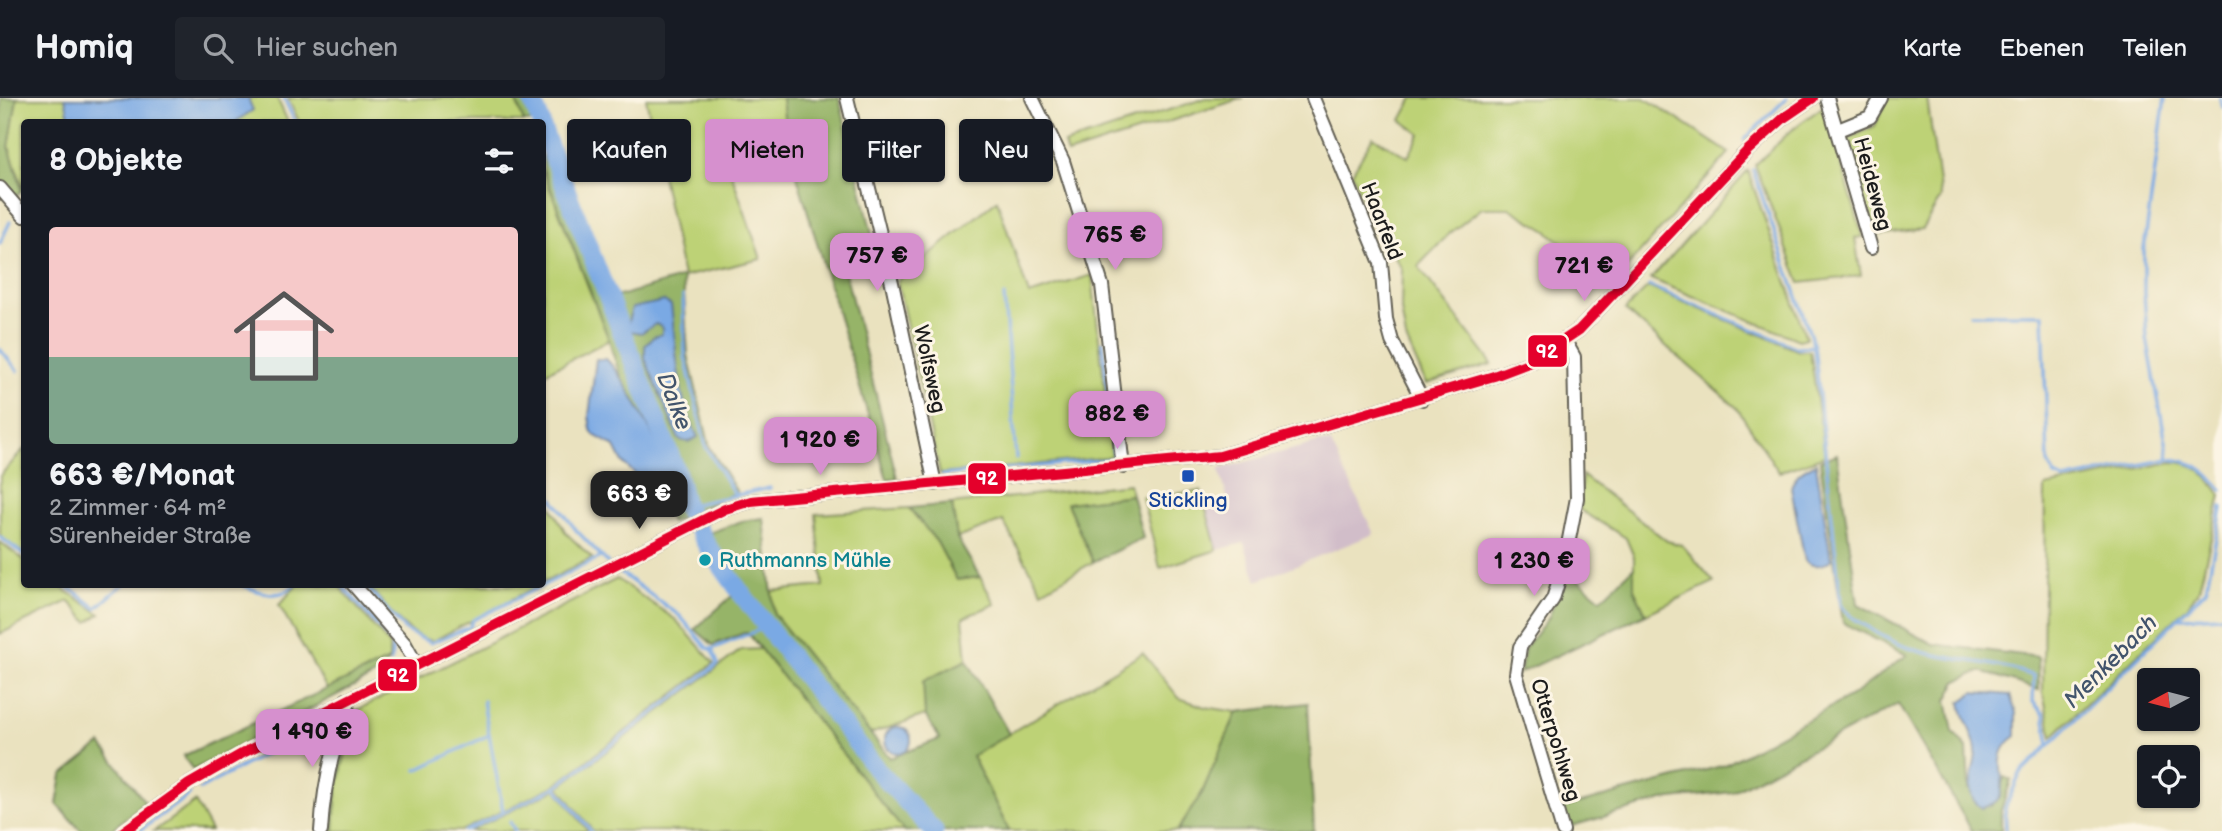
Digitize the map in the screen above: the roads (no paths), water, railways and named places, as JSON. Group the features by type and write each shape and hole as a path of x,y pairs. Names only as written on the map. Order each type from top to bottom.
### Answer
{"street":[{"name":"Wolfsweg","path":"847,98 892,283 935,484"},
{"path":"1032,98 1063,161 1102,285 1123,467"},
{"name":"Haarfeld","path":"1312,98 1381,263 1386,319 1392,341 1422,398"},
{"path":"124,831 188,784 346,700 713,513 751,501 1123,467 1249,450 1531,362 1565,341 1614,296 1748,150 1785,117 1813,98"},
{"name":"Heideweg","path":"1827,98 1871,248"},
{"name":"Heideweg","path":"1838,130 1870,117 1881,98"},
{"path":"0,188 21,212"},
{"name":"Otterpohlweg","path":"1563,831 1516,674 1516,660 1520,647 1553,599 1565,561 1577,499 1574,357 1565,341"},
{"path":"356,588 405,644 416,664"},
{"path":"321,831 331,759 347,714 346,700"}],"water":[{"path":"65,98 248,98 253,110 240,119 69,119"},
{"path":"664,301 671,305 681,390 698,437 688,442 679,440 645,359 645,346 653,337 662,334 662,327 656,324 641,333 630,331 627,325 632,308"},
{"path":"596,359 606,359 613,367 659,447 671,483 667,515 628,514 628,509 641,496 646,484 623,463 615,447 594,435 591,430 589,416"},
{"path":"1816,463 1831,559 1818,565 1805,561 1791,488 1803,470"},
{"path":"1974,692 2010,695 2016,713 2016,736 2006,746 2002,756 2000,795 1994,803 1982,808 1975,803 1970,790 1976,751 1961,702"},
{"path":"898,727 907,731 911,740 907,749 898,753 889,749 885,740 889,731"}],"waterway":[{"path":"284,98 294,119"},
{"name":"Dalke","path":"531,98 540,119"},
{"path":"1744,140 1787,98"},
{"path":"2165,98 2144,249 2147,338 2169,459 2199,468 2222,490"},
{"name":"Menkebach","path":"2220,98 2222,107"},
{"name":"Dalke","path":"546,138 677,473 685,506 708,547 738,589 878,771 934,831"},
{"path":"1753,170 1814,346 1841,605 1866,626 1908,648 2034,676 2033,702 2044,714 2049,745"},
{"path":"0,243 10,222"},
{"path":"1649,286 1798,348 1813,346"},
{"path":"683,296 685,357 706,447 735,495"},
{"path":"1004,296 1016,458"},
{"path":"1970,314 2043,314 2048,463 2055,476 2064,480 2169,459"},
{"path":"943,475 1114,459 1103,342"},
{"path":"0,349 18,371"},
{"path":"685,506 770,488"},
{"path":"546,500 553,499 576,530 608,563"},
{"name":"Menkebach","path":"2006,831 2005,808 2020,774 2206,590 2222,507"},
{"path":"0,537 21,553"},
{"path":"546,584 601,557"},
{"path":"614,568 680,616 707,648 712,649 766,627"},
{"path":"70,588 96,608 119,588"},
{"path":"251,588 269,594 283,593 290,588"},
{"path":"345,588 393,643 391,662"},
{"path":"368,588 406,631 431,643 470,627 473,620 538,588"},
{"path":"2180,618 2222,616"},
{"path":"465,831 556,787 718,664 712,649"},
{"path":"483,701 503,811"},
{"path":"200,789 338,715"},
{"path":"417,770 489,735"},
{"path":"556,787 591,831"},
{"path":"139,831 190,794"},
{"path":"510,822 515,831"}],"place":[{"name":"Stickling","path":"1188,476"},
{"name":"Ruthmanns Mühle","path":"705,560"}]}
